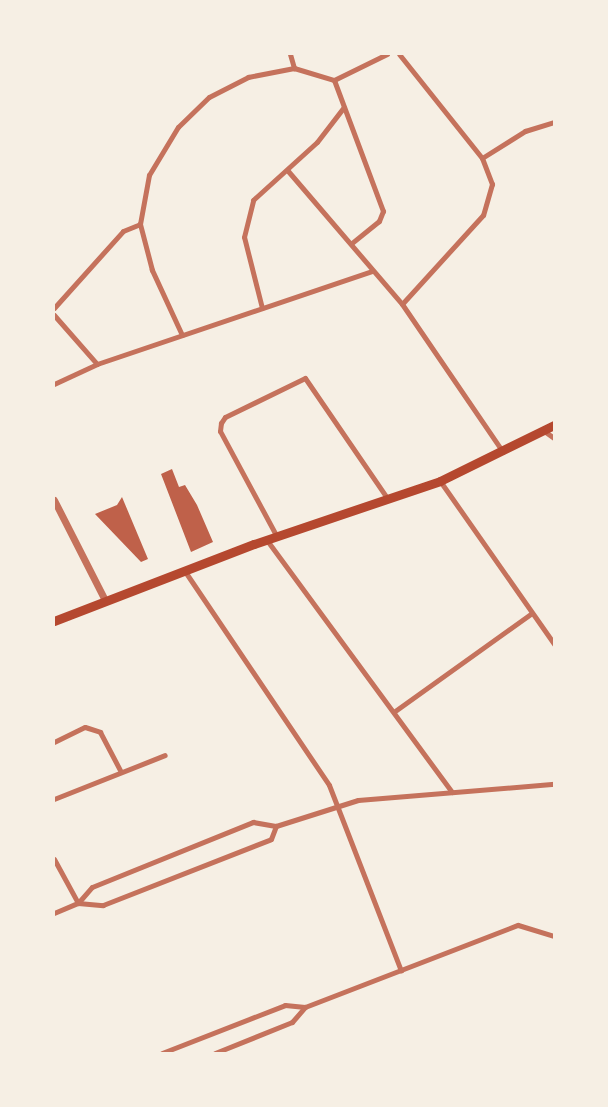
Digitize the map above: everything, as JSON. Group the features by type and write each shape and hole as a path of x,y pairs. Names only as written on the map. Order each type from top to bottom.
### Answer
{"main road":[{"path":"54,621 266,539 440,481 503,453 554,425"}],"street":[{"path":"290,54 294,68"},
{"path":"182,335 152,270 140,224 149,175 178,127 217,93 248,77 294,68 334,80 387,54"},
{"path":"399,54 482,158 492,184 483,215 402,304"},
{"path":"334,80 383,211 380,220 352,244"},
{"path":"262,308 244,237 252,200 270,180 288,170 344,107"},
{"path":"482,158 524,131 554,122"},
{"path":"288,170 402,304 503,453"},
{"path":"54,308 123,231 140,224"},
{"path":"54,384 97,364 372,271"},
{"path":"54,315 97,364"},
{"path":"276,536 220,431 220,423 225,417 305,378 388,499"},
{"path":"544,431 554,438"},
{"path":"440,481 554,644"},
{"path":"54,500 105,600"},
{"path":"266,539 395,711 452,792"},
{"path":"184,570 340,807 401,971"},
{"path":"395,711 532,613"},
{"path":"54,742 85,727 100,732 121,772"},
{"path":"54,799 165,755"},
{"path":"54,913 78,903 92,887 253,822 276,826 358,800 554,784"},
{"path":"78,903 103,905 271,838 276,826"},
{"path":"54,859 78,903"},
{"path":"162,1053 285,1005 305,1007 518,925 554,936"},
{"path":"215,1053 292,1022 305,1007"}],"building":[{"path":"172,469 179,487 185,485 197,505 213,542 191,552 161,474"},
{"path":"122,497 148,559 141,562 95,514 117,505"}]}
